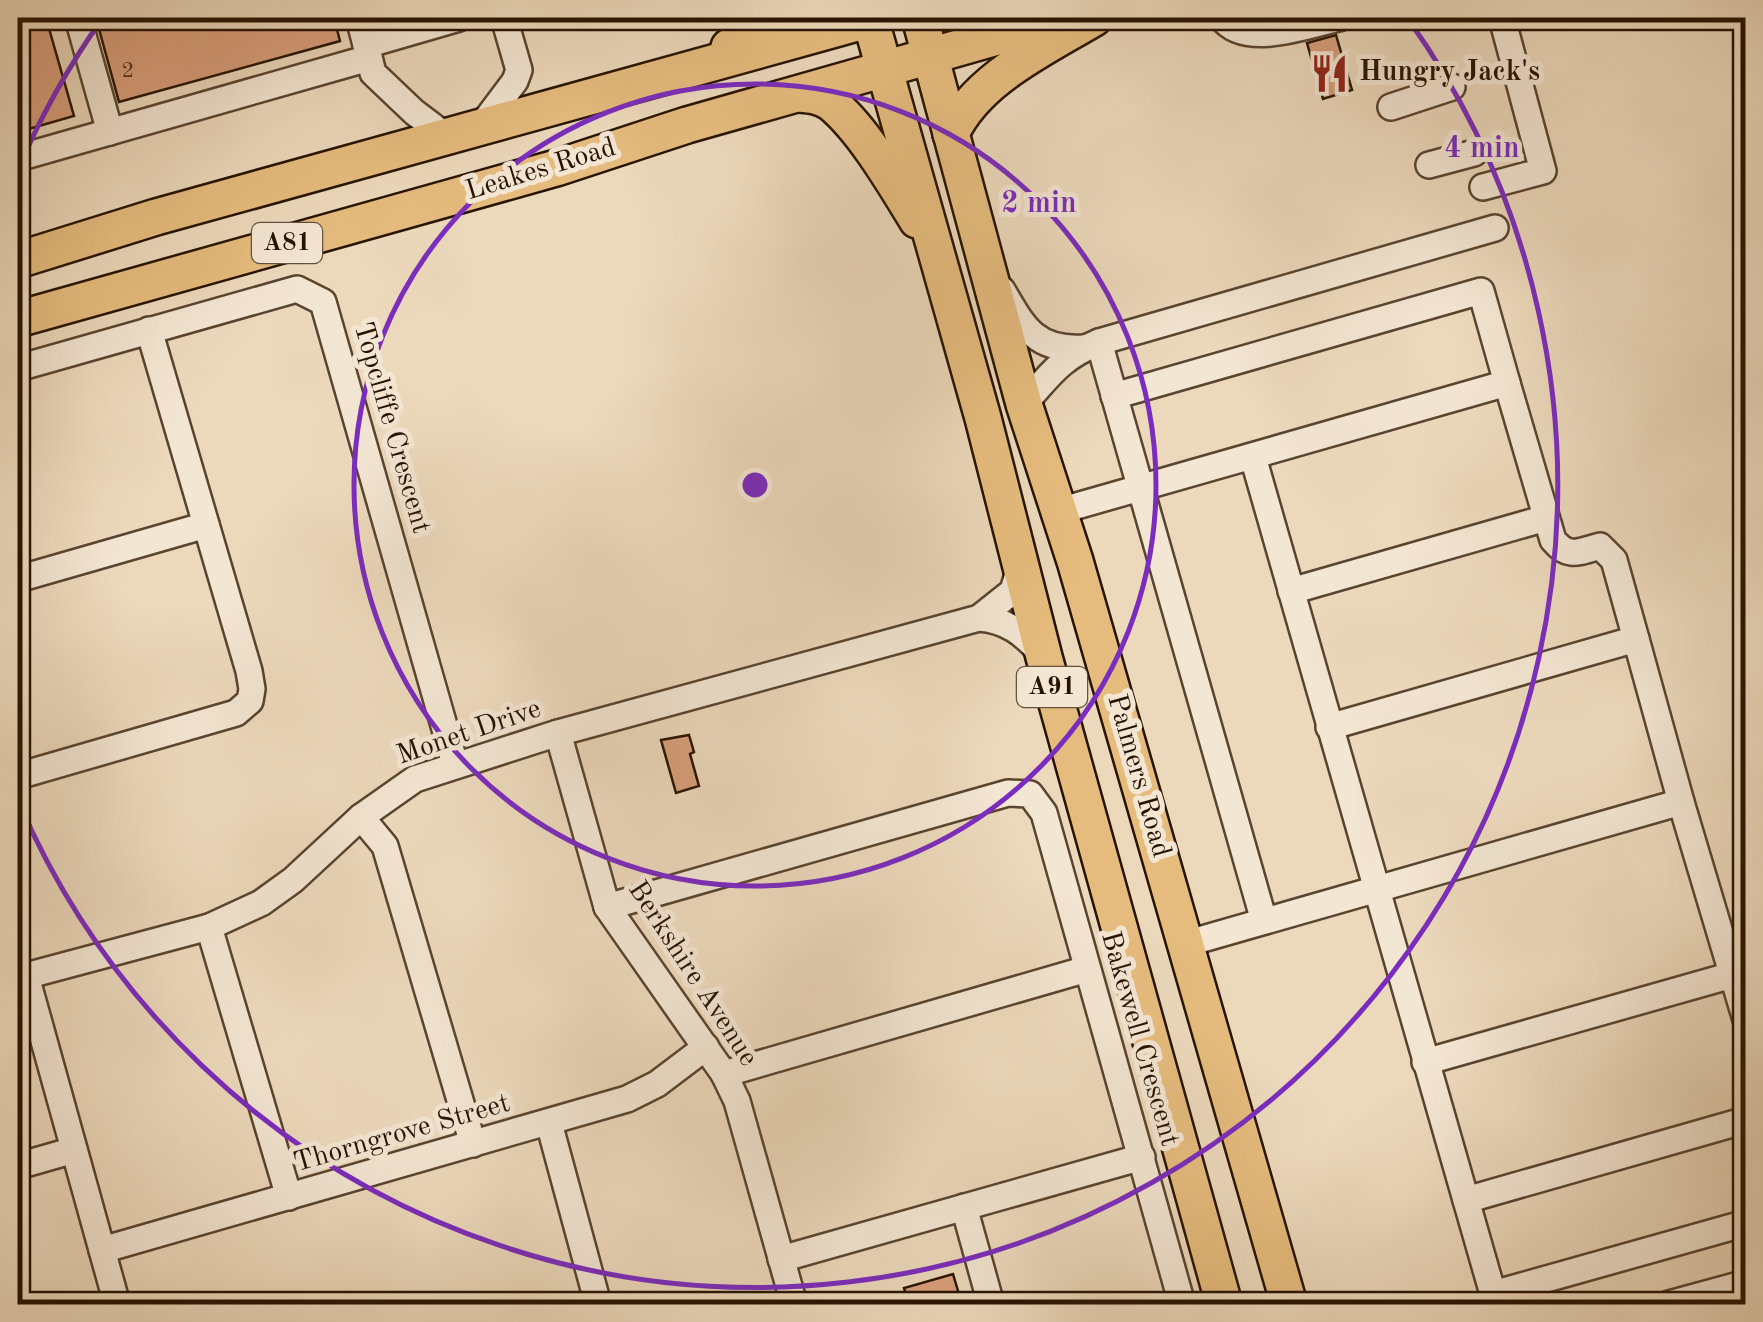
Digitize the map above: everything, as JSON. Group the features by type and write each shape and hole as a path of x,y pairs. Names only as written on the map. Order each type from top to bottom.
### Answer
{"highway":[{"path":"694,68 774,18"},
{"name":"Leakes Road","path":"18,260 156,217 872,18"},
{"name":"Palmers Road","path":"872,18 1224,1304"},
{"name":"Palmers Road","path":"920,18 1024,404 1059,510 1289,1304"},
{"name":"Leakes Road","path":"18,319 556,168 1064,18"},
{"path":"952,134 958,118 980,93 1094,18"},
{"path":"800,94 822,98 840,112 880,162 937,250"}],"street":[{"path":"78,18 110,132"},
{"path":"359,18 373,73 414,112 463,133 515,81 520,70 504,18"},
{"path":"18,158 368,52 459,18"},
{"path":"1222,18 1227,24 1250,32 1282,33 1339,18"},
{"path":"1484,187 1543,171 1502,18"},
{"path":"1391,107 1452,87"},
{"path":"1430,165 1474,153"},
{"path":"988,266 1026,330 1056,348 1092,345 1495,228"},
{"name":"Topcliffe Crescent","path":"18,368 297,289 323,302 455,764"},
{"path":"1114,396 1481,291 1552,540 1562,552 1600,546 1614,560 1746,1020"},
{"path":"18,776 236,713 250,701 248,671 149,330"},
{"path":"1092,345 1114,396 1264,921"},
{"path":"1024,404 1047,373 1092,345"},
{"path":"1059,510 1507,383"},
{"path":"1253,457 1374,890 1493,1294 1746,1223"},
{"path":"1290,591 1546,518"},
{"path":"18,579 206,525"},
{"name":"Monet Drive","path":"22,977 209,927 261,902 294,880 361,817 414,779 558,733 979,618 1013,590 1021,573 1020,554"},
{"path":"979,618 1015,628 1044,657"},
{"path":"1329,727 1636,640"},
{"name":"Berkshire Avenue","path":"558,733 608,907 724,1074 737,1101 794,1304"},
{"name":"Bakewell Crescent","path":"608,907 1008,793 1030,794 1044,813 1182,1304"},
{"path":"1186,944 1681,802"},
{"path":"361,817 385,846 473,1144"},
{"path":"209,927 288,1198"},
{"path":"724,1074 1088,969"},
{"path":"1426,1062 1732,975"},
{"path":"22,977 116,1304"},
{"name":"Thorngrove Street","path":"102,1250 549,1123 642,1092 706,1047"},
{"path":"1466,1200 1746,1120"},
{"path":"549,1123 598,1304"},
{"path":"18,1166 74,1150"},
{"path":"781,1259 1142,1157"},
{"path":"964,1207 991,1304"},
{"path":"1669,1304 1746,1283"}],"building":[{"path":"18,18 46,18 74,116 18,132"},
{"path":"96,18 334,18 340,41 119,102"},
{"path":"1336,35 1352,90 1323,99 1307,43"},
{"path":"689,735 699,786 676,793 661,740"},
{"path":"953,1274 961,1301 909,1304 904,1288"}],"place":[{"name":"Hungry Jack's","path":"1329,73"}]}
